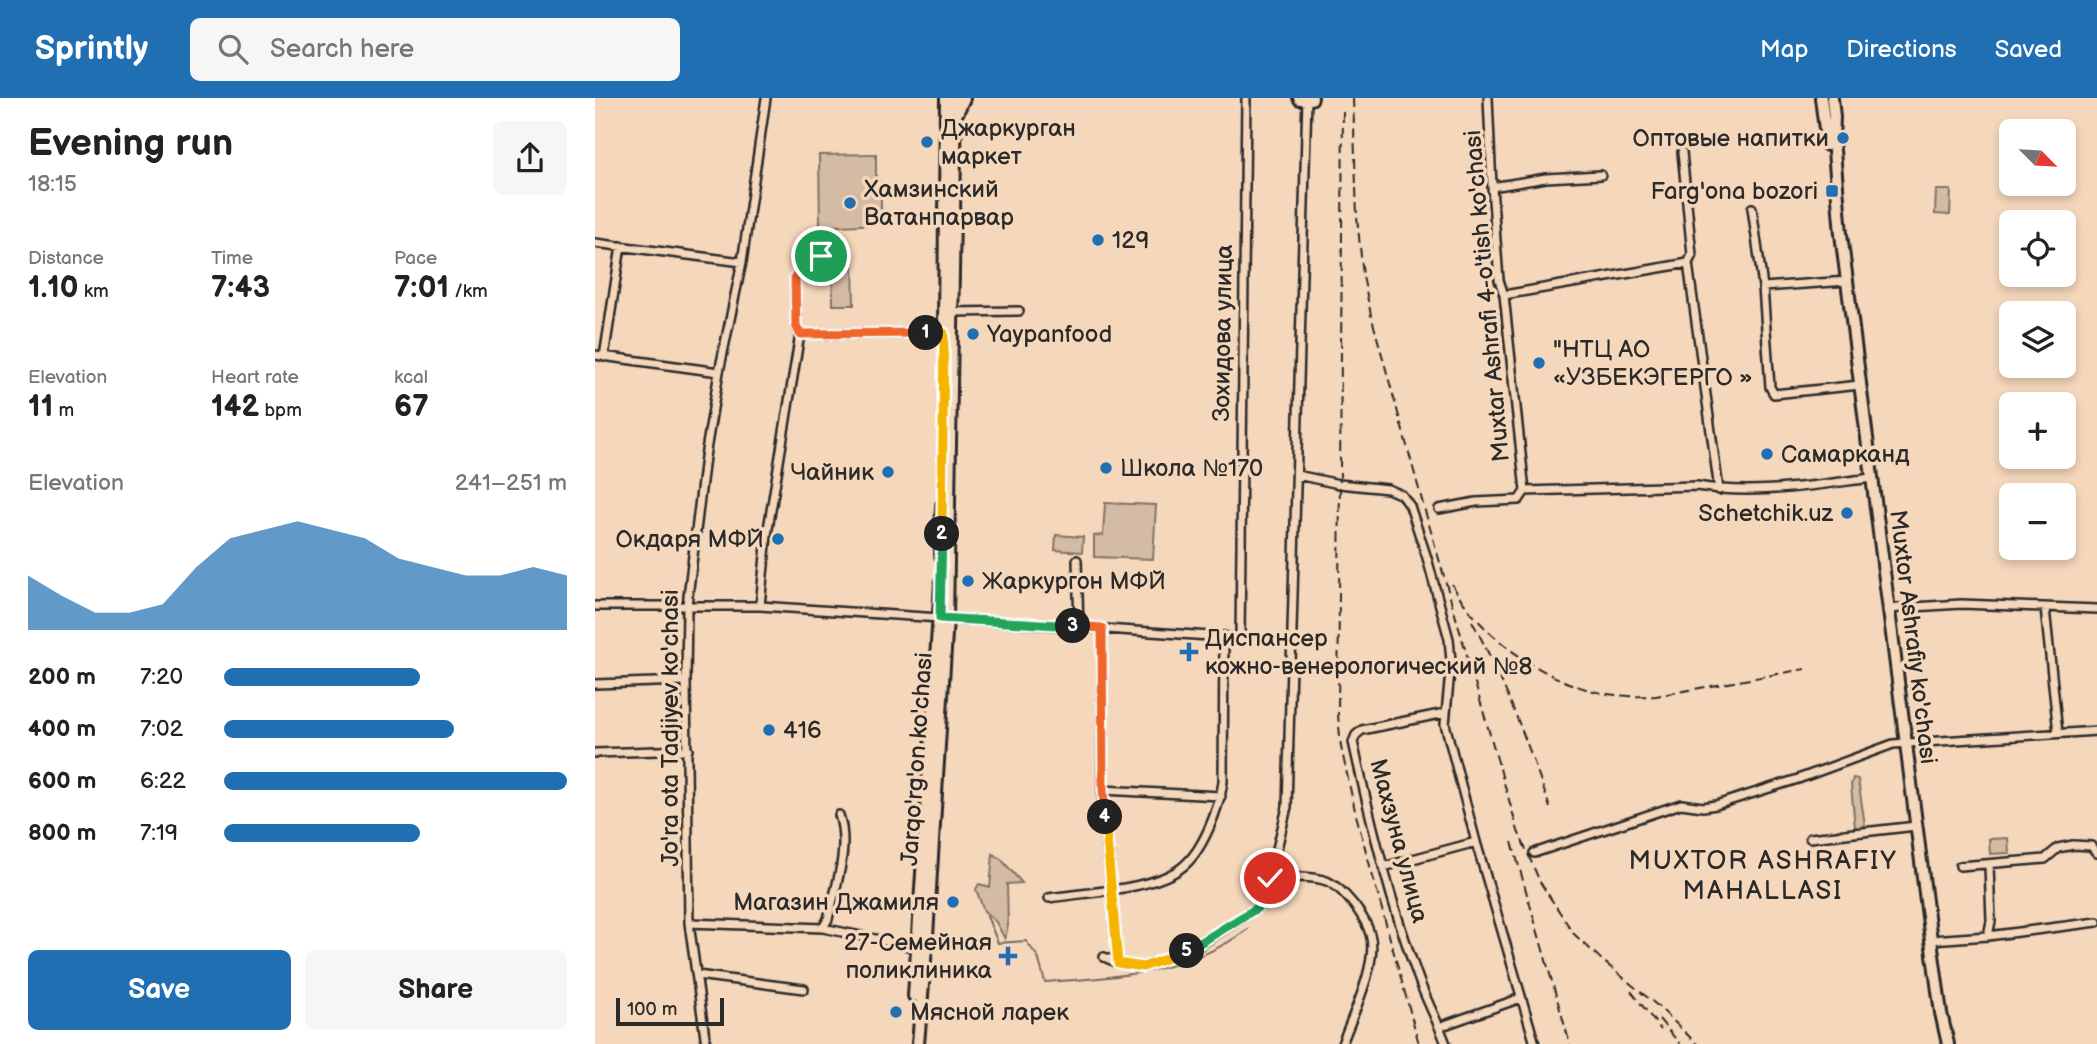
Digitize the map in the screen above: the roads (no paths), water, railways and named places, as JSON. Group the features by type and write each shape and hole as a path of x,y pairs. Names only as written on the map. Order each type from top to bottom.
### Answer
{"main road":[{"name":"Jarqo'rg'on ko'chasi","path":"918,1044 943,618 947,333 946,98"},
{"name":"Jarqo'rg'on ko'chasi","path":"947,333 951,312 956,98"},
{"path":"956,113 963,98"},
{"path":"1300,98 1309,98"},
{"name":"Muxtor Ashrafiy ko'chasi","path":"1821,98 1835,223 1841,234"},
{"name":"Muxtor Ashrafiy ko'chasi","path":"1832,98 1841,234 1887,610 1941,1013 1948,1044"},
{"path":"1834,117 1843,98"},
{"name":"Jarqo'rg'on ko'chasi","path":"911,1044 922,948"}],"street":[{"name":"Jo'ra ota Tadjiyev ko'chasi","path":"706,1044 689,923 687,605 705,457 742,262 767,98"},
{"name":"Зохидова улица","path":"1224,636 1240,638 1246,98"},
{"path":"1257,908 1270,878 1287,807 1309,98"},
{"name":"Muxtar Ashrafi 4-o'tish ko'chasi","path":"1488,98 1499,280 1504,295 1525,491"},
{"path":"1682,152 1692,255 1688,263 1719,490"},
{"path":"1492,187 1546,178 1601,176"},
{"path":"1752,208 1763,287 1770,387 1774,394 1860,385"},
{"path":"595,243 742,262"},
{"path":"621,246 599,356 719,372"},
{"path":"760,606 767,536 800,334 796,325 795,277 821,256"},
{"path":"1504,295 1688,263"},
{"path":"1763,287 1847,281"},
{"path":"951,312 1019,311"},
{"path":"800,334 947,333"},
{"path":"1297,475 1339,484 1388,489 1399,493 1408,503 1427,558 1449,639 1451,661 1445,724 1476,842 1535,1044"},
{"path":"1439,509 1476,502 1519,500 1525,491 1697,486 1719,490 1792,488 1872,478"},
{"path":"1077,560 1079,626"},
{"path":"1887,610 1961,604 2097,609"},
{"path":"595,606 760,606 1224,636 1223,782 1221,796 1206,836 1182,868 1149,883 1049,898"},
{"path":"2045,608 2058,733"},
{"path":"1102,628 1103,790 1118,963"},
{"path":"595,684 686,681"},
{"name":"Махзуна улица","path":"1445,713 1362,730 1353,742 1383,867 1419,979 1446,1044"},
{"path":"1534,853 1681,804 1703,807 1716,805 1798,779 1893,744 2097,731"},
{"path":"595,753 688,750"},
{"path":"1103,790 1221,796"},
{"path":"823,928 831,910 843,848 839,815"},
{"path":"1810,838 1916,826"},
{"path":"1383,867 1476,842"},
{"path":"1960,866 2045,859 2058,848 2073,845 2091,846 2097,853"},
{"path":"1988,936 1991,921 1989,865"},
{"path":"1104,957 1118,963 1143,967 1192,950 1257,908 1294,877 1320,877 1339,887 1364,918 1371,936 1370,961 1342,1044"},
{"path":"1931,940 1988,936 2097,922"},
{"path":"689,923 823,928 922,948"},
{"path":"697,975 804,989"},
{"path":"1439,1027 1521,998"}],"waterway":[{"path":"987,916 998,943 1026,941 1038,957 1045,982 1125,975 1176,964 1201,956 1248,929"}],"railway":[{"path":"1353,98 1357,217 1363,276 1371,315 1518,831 1540,882 1574,934 1659,1007 1697,1044"},
{"path":"1343,112 1338,715 1341,747 1356,815 1419,1044"},
{"path":"1452,584 1477,619 1509,649 1547,673 1594,691 1621,696 1656,696 1805,669"},
{"path":"1472,621 1515,713 1550,808"},
{"path":"1512,842 1570,1044"},
{"path":"1631,991 1661,1030"},
{"path":"1659,1019 1680,1044"}],"place":[{"name":"Оптовые напитки","path":"1843,138"},
{"name":"Джаркурган маркет","path":"927,142"},
{"name":"Farg'ona bozori","path":"1832,191"},
{"name":"Хамзинский Ватанпарвар","path":"850,203"},
{"name":"129","path":"1098,240"},
{"name":"Yaypanfood","path":"973,334"},
{"name":"\"НТЦ АО «УЗБЕКЭГЕРГО »","path":"1539,363"},
{"name":"Самарканд","path":"1767,454"},
{"name":"Школа №170","path":"1106,468"},
{"name":"Чайник","path":"888,472"},
{"name":"Schetchik.uz","path":"1847,513"},
{"name":"Окдаря МФЙ","path":"778,539"},
{"name":"Жаркургон МФЙ","path":"968,581"},
{"name":"Диспансер кожно-венерологический №8","path":"1189,652"},
{"name":"416","path":"769,730"},
{"name":"Магазин Джамиля","path":"953,902"},
{"name":"27-Семейная поликлиника","path":"1008,956"},
{"name":"Мясной ларек","path":"896,1012"}],"district":[{"name":"MUXTOR ASHRAFIY MAHALLASI","path":"1763,876"}]}
